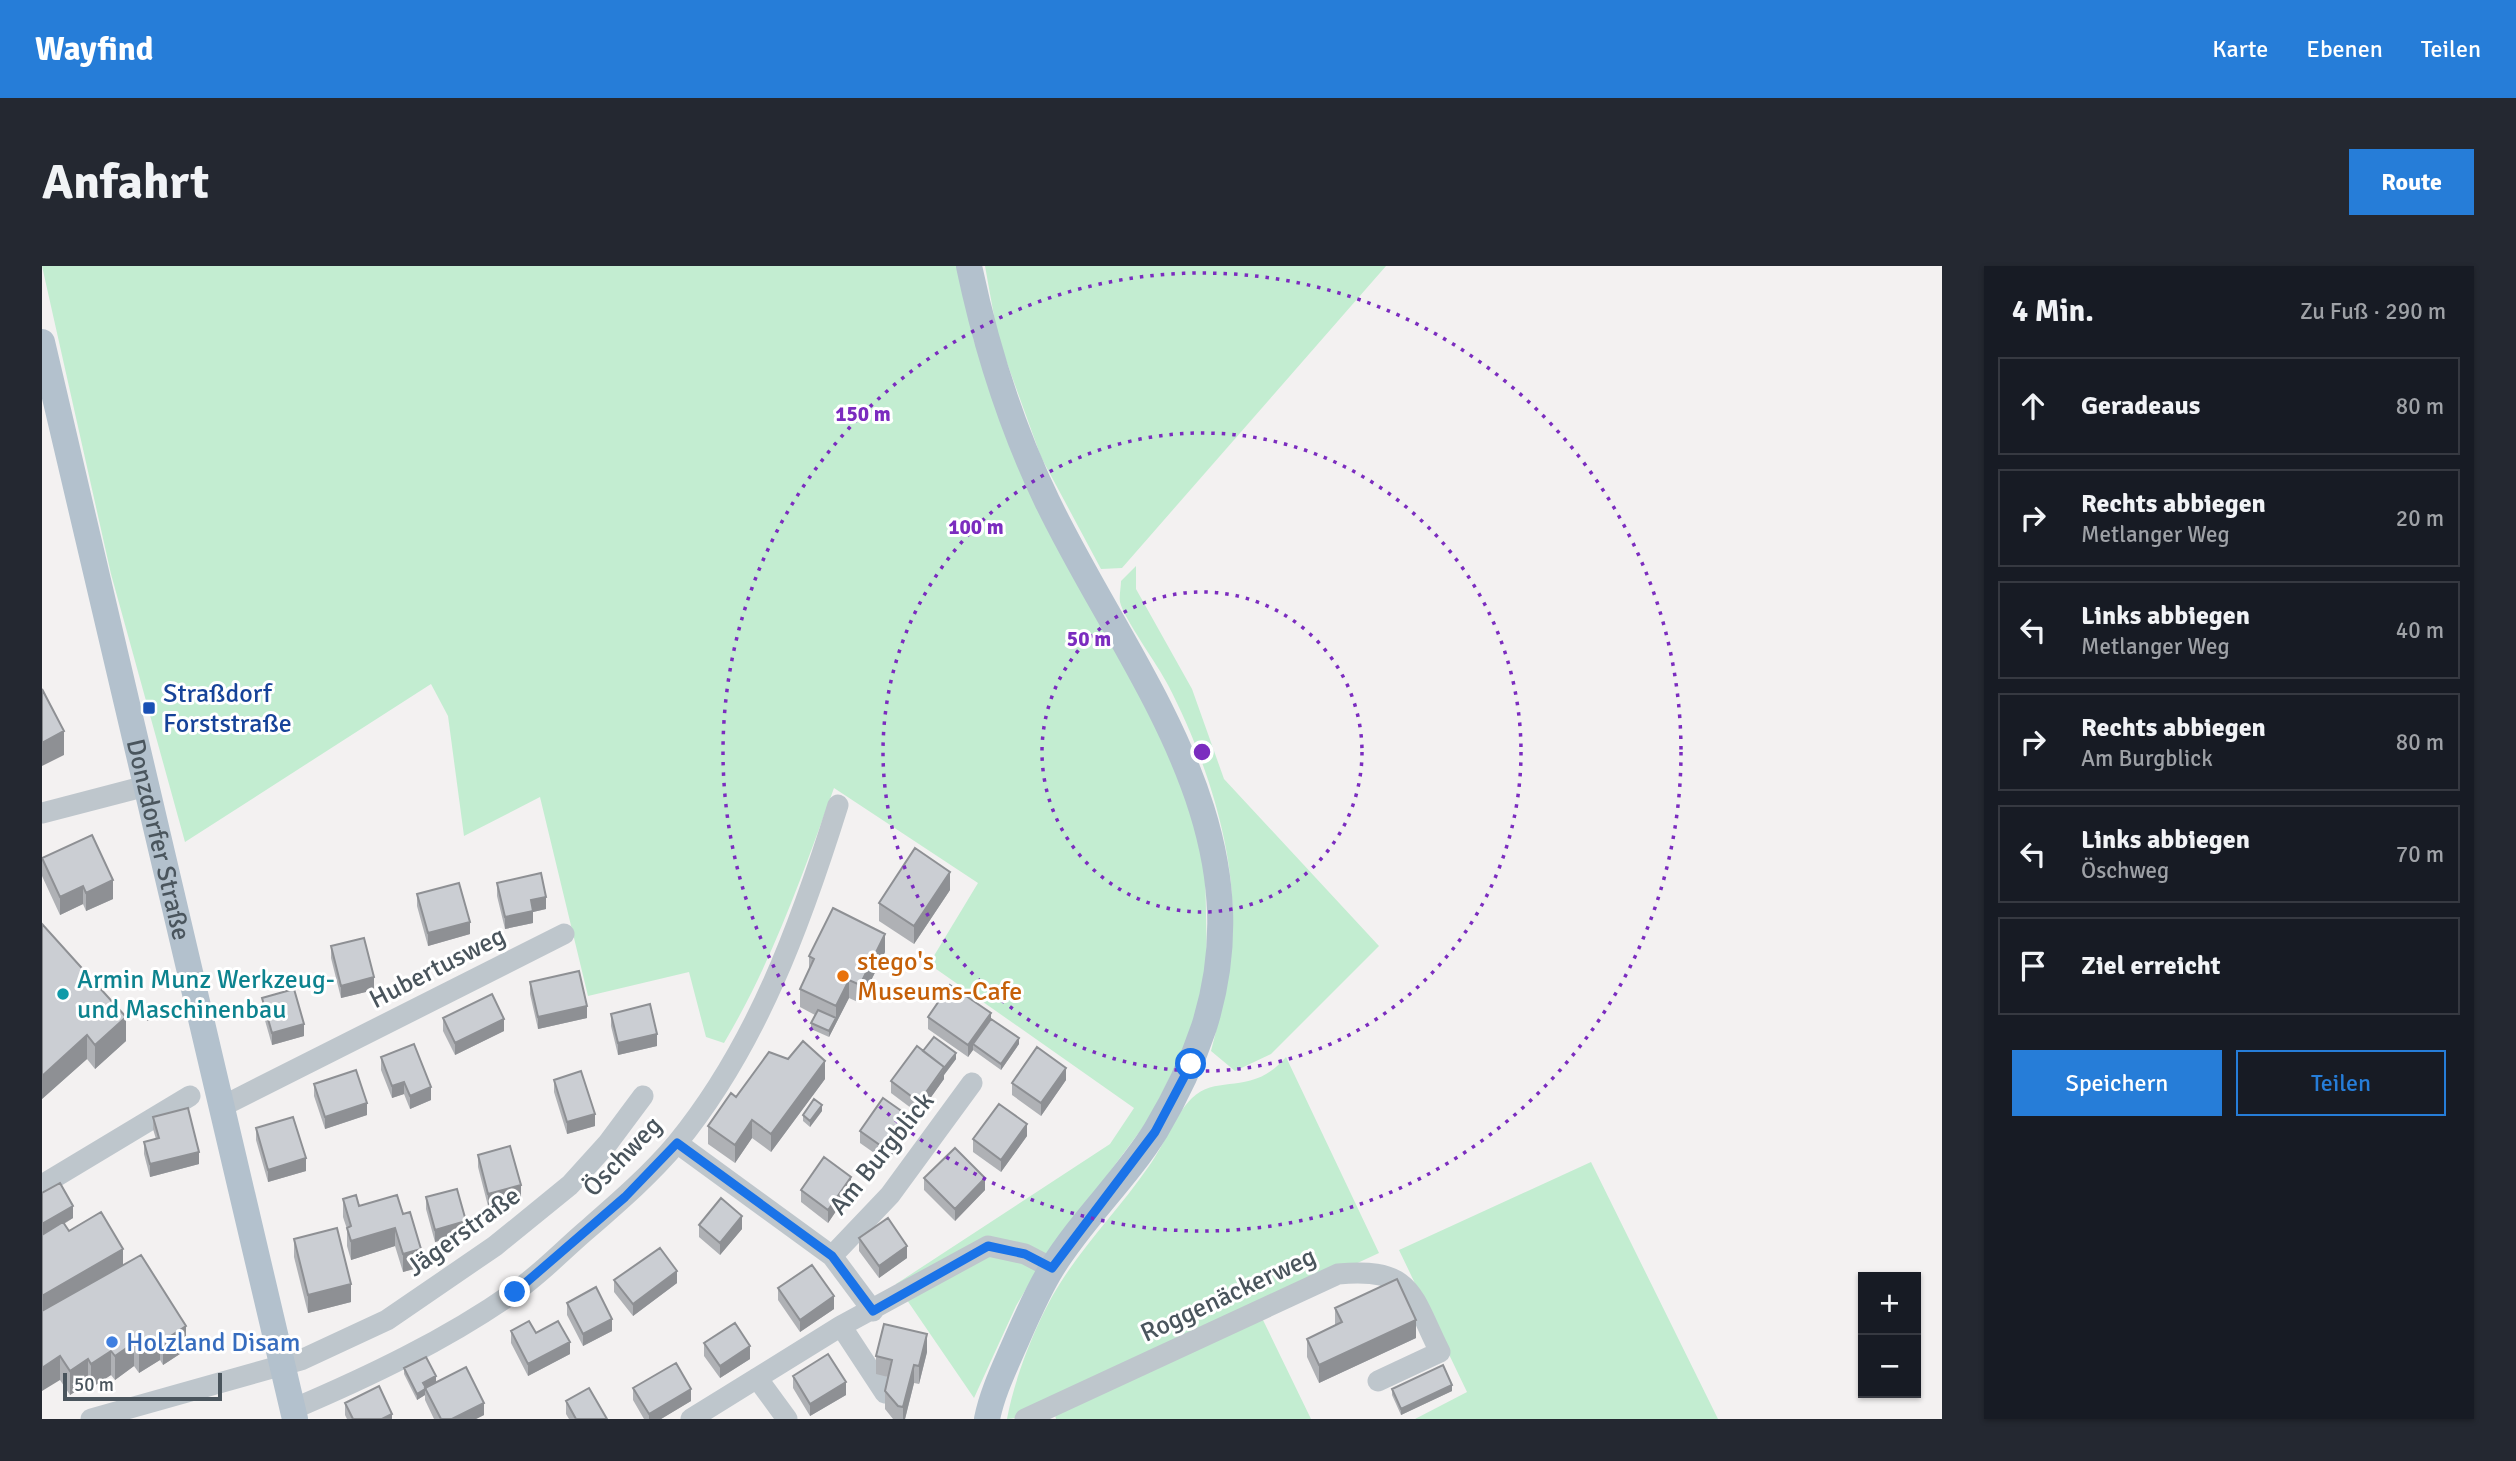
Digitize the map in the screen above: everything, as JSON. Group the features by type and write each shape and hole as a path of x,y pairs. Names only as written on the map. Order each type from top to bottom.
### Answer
{"main road":[{"path":"969,266 983,331 1024,448 1066,536 1148,680 1190,773 1210,846 1217,893 1219,939 1213,988 1191,1064 1155,1132 1052,1268 995,1388 987,1419"},
{"name":"Donzdorfer Straße","path":"42,342 294,1414"}],"street":[{"path":"42,813 146,786"},
{"name":"Öschweg","path":"294,1414 462,1326 515,1292 625,1197 677,1143 728,1068 758,1015 797,928 838,805"},
{"name":"Hubertusweg","path":"223,1106 564,934"},
{"name":"Am Burgblick","path":"832,1256 890,1195 972,1083"},
{"path":"42,1185 190,1096"},
{"name":"Jägerstraße","path":"91,1419 301,1360 387,1320 495,1246 570,1185 608,1143 643,1097"},
{"name":"Am Burgblick","path":"677,1143 832,1256 873,1311"},
{"path":"691,1419 841,1326 873,1311 988,1246 1025,1254 1052,1268"},
{"name":"Roggenäckerweg","path":"1024,1419 1061,1411 1338,1274 1364,1272 1394,1277 1410,1291 1440,1352 1378,1381"},
{"path":"841,1326 886,1393"},
{"path":"757,1378 787,1419"}],"green space":[{"path":"42,266 957,266 974,341 1173,752 1205,862 1207,965 1198,1010 1180,1057 1149,1119 1039,1267 1016,1306 974,1398 896,1284 1110,1144 1134,1108 929,964 978,883 834,788 771,950 724,1043 706,1037 689,972 588,996 540,797 464,836 448,716 431,684 185,842 111,574"},
{"path":"985,266 1386,266 1122,568 1101,569 1041,457 998,338"},
{"path":"1136,566 1136,589 1192,689 1224,779 1379,946 1271,1054 1235,1071 1211,1051 1224,994 1232,936 1230,872 1224,839 1206,774 1182,713 1120,602 1121,581"},
{"path":"1286,1057 1379,1253 1026,1417 1007,1419 1021,1368 1051,1299 1080,1254 1149,1166 1186,1105 1202,1091 1261,1077"},
{"path":"1591,1162 1718,1419 1415,1419 1467,1392 1399,1250"},
{"path":"1262,1318 1311,1419 1056,1419 1055,1415"}],"building":[{"path":"42,689 64,731 42,743"},
{"path":"92,835 113,880 86,893 83,886 60,897 42,858"},
{"path":"915,848 950,872 914,926 879,903"},
{"path":"541,873 546,897 531,900 533,911 505,917 497,883"},
{"path":"459,883 470,922 428,933 417,894"},
{"name":"stego's Museums-Cafe","path":"833,908 885,934 860,985 849,980 836,1006 800,989 814,959 809,956"},
{"name":"Armin Munz Werkzeug- und Maschinenbau","path":"42,924 126,1017 95,1045 87,1035 42,1076"},
{"path":"364,938 374,977 341,986 331,946"},
{"path":"579,971 587,1006 538,1017 530,982"},
{"path":"950,985 991,1013 968,1045 928,1017"},
{"path":"294,989 304,1024 272,1033 262,998"},
{"path":"492,994 504,1019 455,1043 443,1018"},
{"path":"650,1004 657,1034 618,1043 611,1014"},
{"path":"153,1006 155,1012 147,1015 145,1008"},
{"path":"818,1010 836,1018 829,1031 811,1023"},
{"path":"991,1019 1019,1038 1001,1064 973,1044"},
{"path":"934,1037 956,1053 944,1068 923,1051"},
{"path":"803,1041 825,1061 771,1134 752,1120 735,1145 708,1126 731,1093 736,1097 769,1052 788,1059"},
{"path":"414,1044 431,1087 410,1096 404,1082 392,1086 381,1057"},
{"path":"917,1046 944,1067 919,1102 891,1081"},
{"path":"1037,1047 1066,1068 1041,1103 1012,1083"},
{"path":"356,1070 367,1103 325,1117 314,1084"},
{"path":"581,1071 595,1114 567,1122 554,1080"},
{"path":"883,1098 910,1117 887,1150 860,1131"},
{"path":"814,1099 822,1105 810,1121 803,1115"},
{"path":"999,1104 1027,1124 1001,1160 973,1139"},
{"path":"188,1108 199,1152 150,1164 144,1142 159,1138 153,1117"},
{"path":"293,1117 306,1158 268,1170 256,1128"},
{"path":"510,1146 521,1185 488,1194 478,1155"},
{"path":"955,1148 985,1178 955,1209 924,1178"},
{"path":"824,1157 851,1177 828,1210 801,1190"},
{"path":"60,1183 73,1206 42,1224 42,1193"},
{"path":"457,1189 466,1221 435,1230 426,1197"},
{"path":"356,1195 359,1206 397,1195 403,1214 410,1212 421,1249 403,1254 395,1228 351,1241 347,1228 351,1226 343,1199"},
{"path":"721,1198 742,1216 720,1243 699,1225"},
{"path":"101,1212 123,1249 42,1296 42,1235 63,1222 69,1231"},
{"path":"888,1218 907,1246 879,1266 859,1238"},
{"path":"337,1228 351,1284 308,1295 294,1239"},
{"path":"660,1248 677,1271 633,1304 614,1280"},
{"name":"Holzland Disam","path":"141,1255 186,1326 163,1341 160,1336 139,1350 134,1343 115,1356 111,1351 91,1364 88,1359 70,1371 60,1356 42,1368 42,1311"},
{"path":"812,1265 834,1296 800,1320 778,1288"},
{"path":"1397,1279 1416,1320 1319,1365 1307,1339 1342,1322 1335,1308"},
{"path":"596,1287 612,1319 583,1334 567,1303"},
{"path":"529,1321 536,1333 558,1321 570,1342 528,1364 511,1331"},
{"path":"735,1323 750,1346 720,1366 704,1343"},
{"path":"884,1324 927,1334 919,1366 914,1365 903,1407 898,1406 885,1391 892,1360 876,1356"},
{"path":"828,1354 846,1382 810,1404 793,1376"},
{"path":"426,1357 436,1376 423,1383 426,1388 417,1394 404,1368"},
{"path":"676,1363 691,1389 649,1414 633,1388"},
{"path":"1443,1365 1452,1385 1401,1409 1392,1389"},
{"path":"466,1367 484,1403 452,1419 441,1419 425,1388"},
{"path":"379,1386 392,1414 382,1419 353,1419 345,1403"},
{"path":"589,1388 607,1419 576,1419 566,1401"}],"place":[{"name":"Straßdorf Forststraße","path":"149,708"},
{"name":"stego's Museums-Cafe","path":"843,976"},
{"name":"Armin Munz Werkzeug- und Maschinenbau","path":"63,994"},
{"name":"Holzland Disam","path":"112,1342"}],"route":[{"path":"515,1292 625,1197 677,1143 832,1256 873,1311 960,1259 988,1246 1025,1254 1052,1268 1155,1132 1191,1064"}]}
